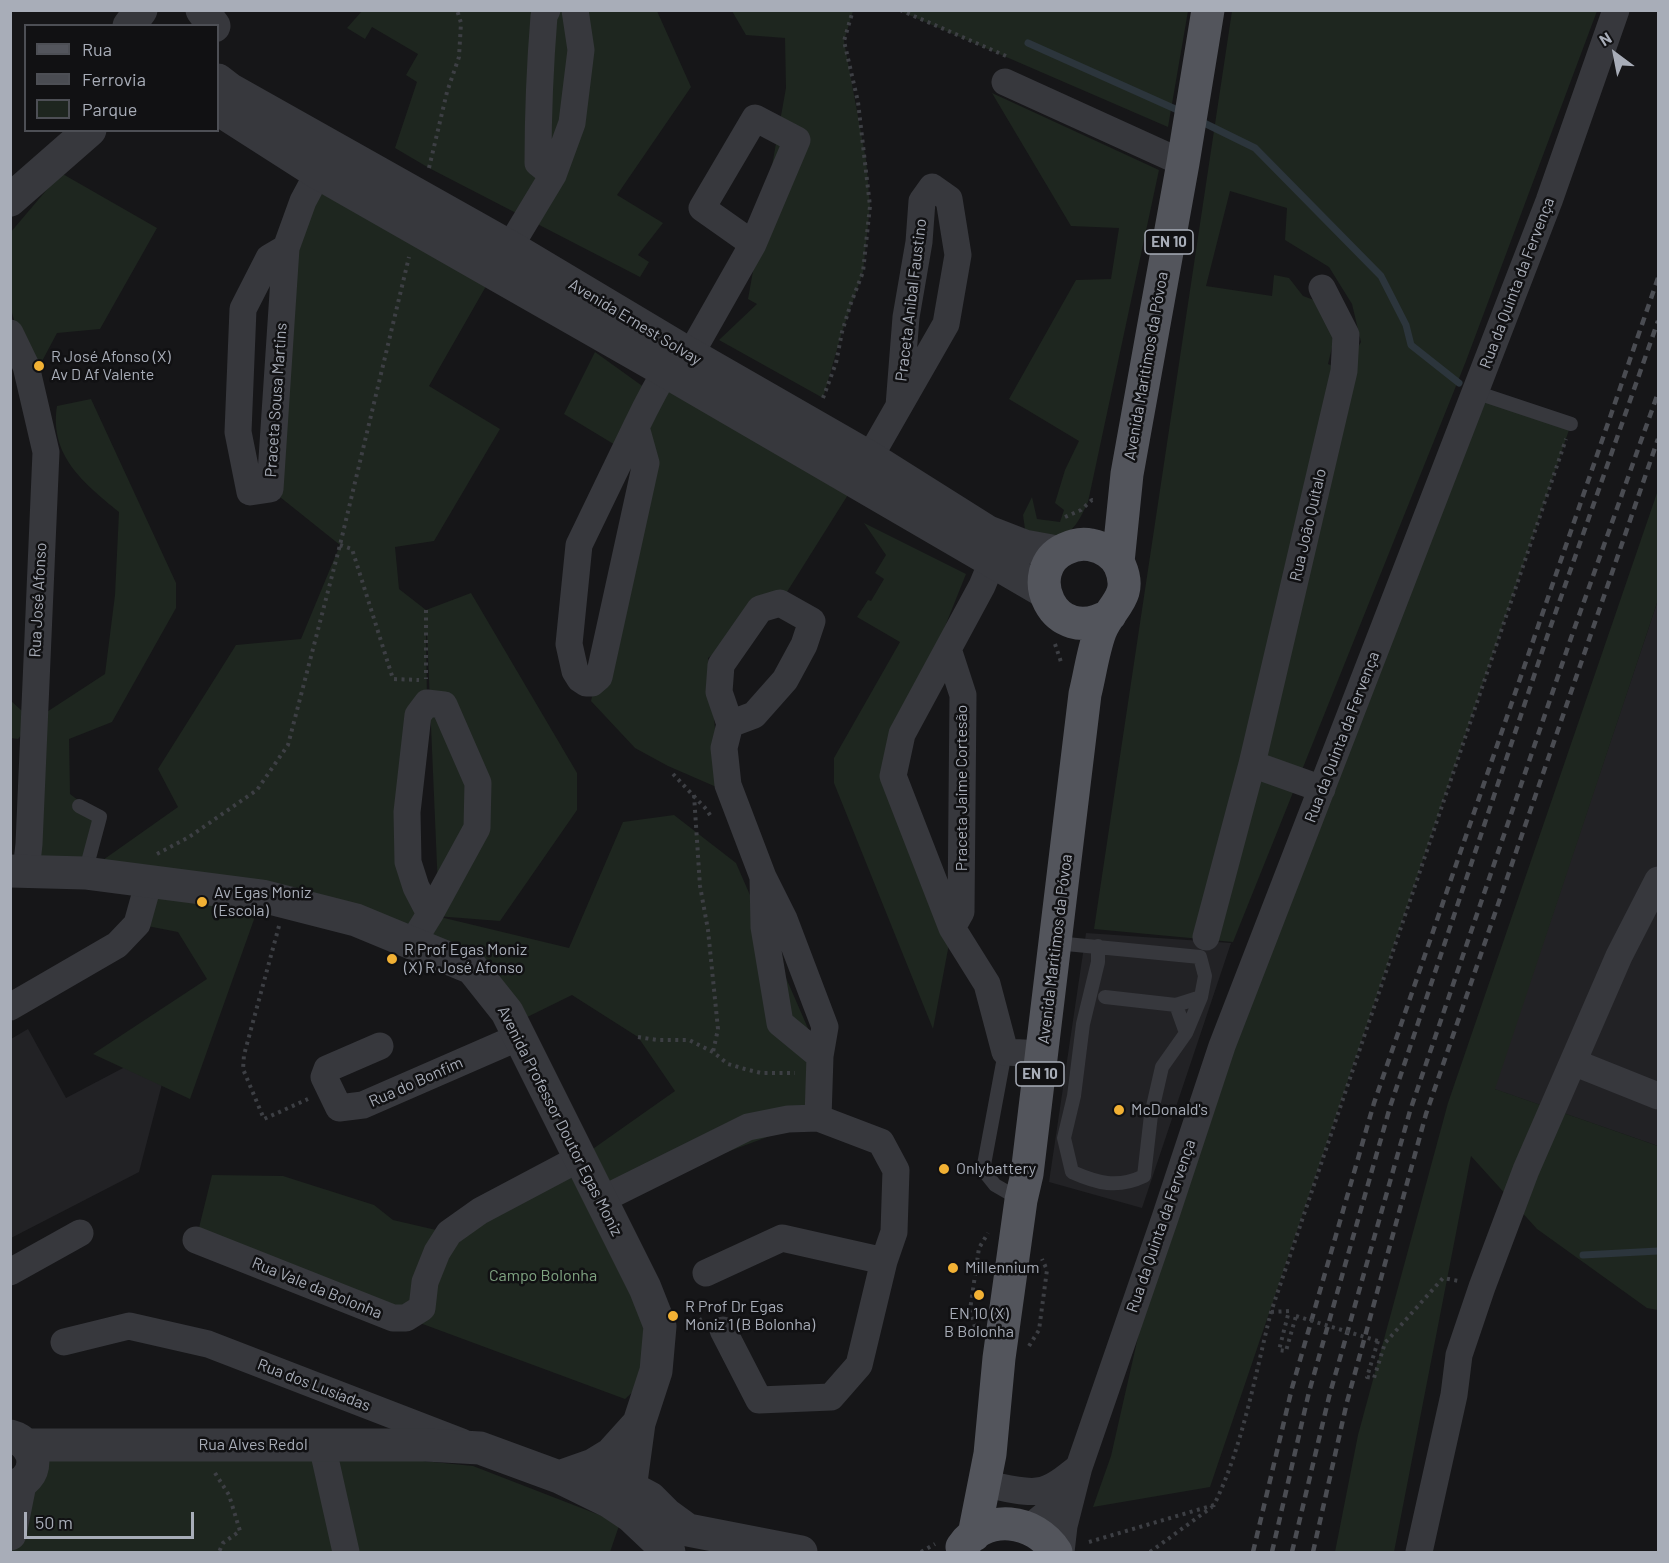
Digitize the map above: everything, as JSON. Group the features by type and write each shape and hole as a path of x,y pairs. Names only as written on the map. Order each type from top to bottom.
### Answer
{"main road":[{"name":"Avenida Marítimos da Póvoa","path":"966,1544 990,1454 999,1358 1021,1200 1027,1174 1085,694 1100,631 1118,605 1123,592 1124,580 1118,562 1127,474 1208,10"},
{"name":"Avenida Marítimos da Póvoa","path":"1085,694 1066,620 1055,612 1048,602 1044,578 1046,571 1071,548 1127,474"},
{"path":"1071,548 1104,549 1118,562"},
{"path":"1066,620 1085,624 1110,615"},
{"name":"Avenida Marítimos da Póvoa","path":"990,1454 1000,1487 1022,1526"},
{"name":"EN 10","path":"966,1544 985,1528 1000,1524 1022,1526 1041,1535 1056,1552"}],"street":[{"path":"130,24 141,10"},
{"path":"202,10 213,24"},
{"path":"214,24 221,10"},
{"path":"547,10 544,16 541,54 538,163 553,175"},
{"path":"493,274 553,175 572,123 581,50 575,10"},
{"name":"Rua da Quinta da Fervença","path":"1060,1552 1079,1467 1222,1046 1549,201 1616,10"},
{"name":"Avenida Ernest Solvay","path":"219,81 231,90 510,247 678,358 863,469 988,532 1024,546 1071,548"},
{"path":"1005,82 1183,163"},
{"name":"Avenida Ernest Solvay","path":"219,111 318,173 493,274 678,358"},
{"path":"10,200 45,171 74,141 87,132"},
{"name":"Praceta Sousa Martins","path":"285,248 270,258 243,309 238,432 250,492 270,489 285,248 303,201 318,173"},
{"name":"Praceta Anibal Faustino","path":"863,469 946,324 958,255 949,199 932,187 922,201 919,242 906,317 899,406"},
{"path":"636,427 645,463 641,484 599,677 592,683 586,683 575,671 569,644 579,545 651,393 678,358 753,244"},
{"name":"Rua João Quítalo","path":"1206,937 1252,764 1344,372 1346,335 1322,288"},
{"name":"Rua José Afonso","path":"10,333 31,382 45,452 28,844 18,871"},
{"name":"Avenida Ernest Solvay","path":"863,469 992,562 1045,592"},
{"name":"Praceta Jaime Cortesão","path":"992,562 982,586 902,734 893,776 952,928 987,984 1005,1053"},
{"name":"Praceta Jaime Cortesão","path":"948,649 963,695 960,912 952,928"},
{"path":"412,943 430,914 477,828 478,783 444,705 427,703 418,715 406,812 408,862 430,914"},
{"path":"730,724 724,748 728,785 825,1027 820,1056 818,1118"},
{"path":"1252,764 1322,789"},
{"path":"10,1007 117,945 137,924 150,869"},
{"name":"Avenida Professor Doutor Egas Moniz","path":"18,871 85,873 150,869 356,920 472,968 507,1012 645,1288 660,1326 656,1371 622,1486"},
{"path":"763,877 764,927 780,1023 820,1056"},
{"path":"1419,1552 1454,1395 1459,1356 1482,1287 1526,1170 1620,956 1659,880"},
{"name":"Rua do Bonfim","path":"329,1089 339,1108 363,1105 519,1037"},
{"path":"329,1089 324,1077 327,1069 380,1046"},
{"path":"1005,1053 1042,1054"},
{"path":"1573,1062 1659,1096"},
{"path":"602,1200 748,1127 788,1119 818,1118 881,1142 896,1170 894,1232 884,1261 859,1365 831,1397 759,1401 723,1330"},
{"name":"Rua Vale da Bolonha","path":"196,1240 393,1318 406,1318 422,1308 425,1282 437,1252 449,1233 480,1211 580,1158"},
{"path":"10,1272 80,1233"},
{"path":"706,1273 782,1238 884,1261"},
{"name":"Rua dos Lusíadas","path":"64,1342 129,1326 208,1344 558,1477 622,1486 631,1516 669,1552"},
{"path":"10,1534 15,1486 26,1479 33,1466 33,1458 19,1440"},
{"name":"Rua Alves Redol","path":"19,1440 196,1445 426,1445 480,1449"},
{"path":"322,1445 346,1552"},
{"path":"558,1477 593,1466 666,1514 688,1530 699,1543 801,1552"},
{"path":"1000,1487 1021,1492 1040,1492 1058,1485 1079,1467"},
{"name":"Rua da Quinta da Fervença","path":"1022,1526 1046,1514 1063,1493 1079,1467"}],"lane":[{"path":"1475,392 1571,424"},
{"path":"79,806 100,817 85,873"},
{"path":"1056,943 1098,946 1200,957 1205,976 1201,997 1185,1038 1162,1067 1151,1115 1144,1176 1129,1183 1094,1182 1071,1172 1064,1138 1074,1096 1083,1024 1098,962 1098,946"},
{"path":"1105,997 1176,1005 1201,997"},
{"path":"1176,1005 1186,1033"},
{"path":"1005,1053 984,1170 995,1185 1021,1200"}],"path":[{"path":"429,168 447,93 459,57 460,23 457,10"},
{"path":"823,398 836,363 851,303 863,272 870,206 858,102 844,41 853,10"},
{"path":"150,869 189,837 257,790 288,745 340,545 416,229"},
{"path":"1150,1552 1198,1520 1214,1505 1225,1484 1271,1312 1571,424"},
{"path":"340,545 352,549 393,679 435,678"},
{"path":"426,610 426,680"},
{"path":"694,795 700,886 708,930 718,1029 713,1052"},
{"path":"283,902 281,918 244,1055 243,1069 264,1119 329,1089"},
{"path":"638,1037 657,1040 689,1040 713,1052 728,1064 761,1073 795,1073"},
{"path":"1271,1312 1288,1311 1279,1350 1286,1351 1296,1316 1378,1341 1367,1377 1374,1378 1385,1343 1443,1278 1482,1287"},
{"path":"658,1343 714,1312 723,1330"},
{"path":"196,1445 229,1495 240,1531 223,1543 219,1552"},
{"path":"1089,1542 1214,1505"}],"shaded area":[{"path":"1658,600 1658,1146 1494,1089"},
{"path":"1086,933 1231,943 1142,1208 1049,1182"},
{"path":"28,1029 66,1098 125,1067 162,1084 139,1172 11,1238 11,1039"}],"green space":[{"path":"362,11 657,11 691,87 617,195 663,223 638,255 649,262 640,277 429,168 395,148 417,82 406,75 418,54 372,27 365,39 347,28"},
{"path":"732,11 853,11 844,41 866,160 870,206 863,272 842,332 823,398 719,340 757,304 748,299 786,88 785,38 746,35"},
{"path":"900,11 1188,11 1168,127"},
{"path":"1232,11 1597,11 1466,361 1233,942 1094,929","holes":["1230,191 1287,208 1285,240 1329,267 1352,304 1361,342 1344,371 1328,364 1335,335 1322,303 1303,296 1289,278 1274,275 1272,296 1206,286"]},
{"path":"992,93 1159,170 1088,502 1071,530 1058,535 1026,536 1023,515 1032,497 1037,519 1060,522 1064,510 1055,503 1065,470 1079,441 1009,399 1076,280 1111,279 1119,228 1071,226"},
{"path":"61,173 157,228 100,329 57,333 31,382 11,309 10,233"},
{"name":"Campo Bolonha","path":"318,173 493,274 429,386 500,429 434,541 395,547 399,589 426,610 471,593 577,773 577,810 500,921 436,916 569,948 623,822 674,815 736,863 820,1056 818,1118 620,1192 582,1159 645,1288 656,1371 625,1399 196,1240 212,1175 283,1176 374,1205 393,1220 449,1233 580,1158 675,1091 638,1037 572,995 513,1024 472,968 262,897 190,1099 93,1054 207,979 178,932 137,924 149,882 26,871 32,722 18,739 11,738 10,700 33,721 105,674 115,595 119,512 82,479 64,454 58,440 57,406 91,399 176,583 176,608 112,722 69,739 70,794 100,817 86,872 178,807 158,769 236,645 301,639 340,545 270,489 286,248","holes":["427,633 439,912 416,887 418,715 427,703"]},
{"path":"595,352 652,393 665,371 856,482 780,603 708,658 721,789 668,766 635,748 591,701 645,463 564,414"},
{"path":"1475,392 1571,424 1210,1487 1093,1507 1111,1456 1165,1218"},
{"path":"1658,490 1658,600 1495,1089 1658,1146 1658,1310 1647,1308 1537,1229 1471,1156 1394,1552 1335,1552 1358,1435 1448,1103"},
{"path":"864,523 966,574 902,734 893,776 952,928 933,1029 834,783 834,758 900,642 857,617 868,600 871,601 884,579 875,573 886,555"},
{"path":"31,1446 423,1461 473,1466 620,1523 610,1552 11,1552"}],"waterway":[{"path":"1028,43 1182,112"},
{"path":"1200,121 1255,148 1381,276 1406,325 1411,345 1459,383"},
{"path":"1583,1255 1658,1251"}],"railway":[{"path":"1253,1552 1292,1388 1374,1103 1658,278"},
{"path":"1272,1552 1309,1392 1390,1107 1548,634 1658,321"},
{"path":"1292,1552 1329,1397 1410,1111 1571,638 1658,393"},
{"path":"1313,1552 1347,1402 1426,1114 1658,439"}],"place":[{"name":"R José Afonso (X) Av D Af Valente","path":"39,366"},
{"name":"Av Egas Moniz (Escola)","path":"202,902"},
{"name":"R Prof Egas Moniz (X) R José Afonso","path":"392,959"},
{"name":"McDonald's","path":"1119,1110"},
{"name":"Onlybattery","path":"944,1169"},
{"name":"Millennium","path":"953,1268"},
{"name":"EN 10 (X) B Bolonha","path":"979,1295"},
{"name":"R Prof Dr Egas Moniz 1 (B Bolonha)","path":"673,1316"}]}
